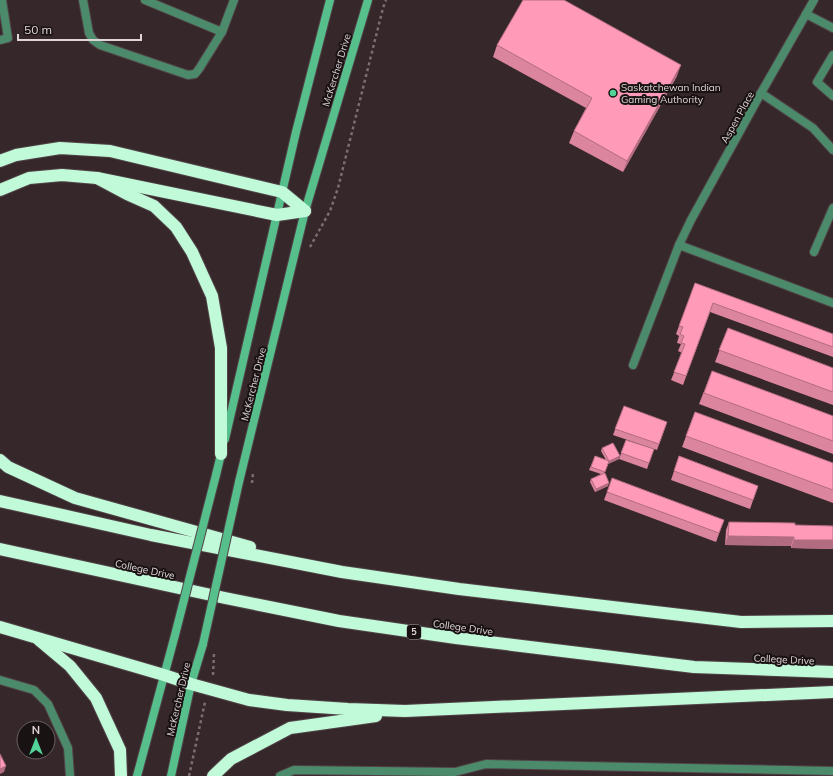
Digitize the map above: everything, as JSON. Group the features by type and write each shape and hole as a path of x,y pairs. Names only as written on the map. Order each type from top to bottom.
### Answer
{"highway":[{"path":"0,161 16,155 60,148 110,151 282,192 305,211"},
{"path":"0,190 29,178 62,175 97,178 277,215 305,211"},
{"path":"97,178 154,206 176,227 192,252 212,296 221,348 221,454"},
{"path":"0,460 8,466 75,498 342,572"},
{"path":"0,501 152,535 342,572 459,589 741,622 833,621"},
{"name":"College Drive","path":"0,549 165,586 339,621 448,637 694,667 833,672"},
{"path":"0,627 249,700 348,709 405,711 833,692"},
{"path":"35,637 70,666 96,698 120,750 122,776"},
{"path":"212,776 231,758 290,728 405,711"}],"main road":[{"name":"McKercher Drive","path":"137,776 216,475 296,132 330,0"},
{"name":"McKercher Drive","path":"171,776 191,684 202,644 305,211 368,0"}],"street":[{"path":"0,40 8,38 2,0"},
{"path":"83,0 89,33 93,40 100,45 188,75 195,74 199,69 222,32 234,0"},
{"path":"145,0 222,32"},
{"name":"Aspen Place","path":"633,365 679,245 691,220 814,0"},
{"path":"806,14 833,28"},
{"path":"833,55 816,82 833,96"},
{"path":"761,93 813,128 833,150"},
{"path":"814,252 833,208"},
{"path":"679,245 833,303"},
{"path":"0,680 34,690 48,704 68,748 70,776"},
{"path":"280,776 294,770 455,774 486,764 833,771"}],"path":[{"path":"309,253 311,245 330,211 338,188 386,0"},
{"path":"213,675 214,650"},
{"path":"189,776 206,700"}],"building":[{"name":"Saskatchewan Indian Gaming Authority","path":"523,0 564,0 681,65 627,161 574,131 592,98 497,45"},
{"path":"695,283 833,334 833,347 713,303 686,376 674,372 685,344 681,343 684,336 680,334 683,327 679,326"},
{"path":"728,328 833,368 833,392 719,350"},
{"path":"712,371 833,416 833,441 704,393"},
{"path":"624,406 667,422 659,444 615,429"},
{"path":"695,412 833,463 833,490 686,436"},
{"path":"626,440 654,449 649,463 621,453"},
{"path":"613,443 620,456 609,461 602,448"},
{"path":"595,456 609,461 605,472 591,467"},
{"path":"679,456 758,486 753,500 674,471"},
{"path":"605,473 609,483 596,489 591,479"},
{"path":"612,478 724,520 719,533 607,492"},
{"path":"729,522 795,523 795,525 833,526 833,540 794,540 794,537 728,536"},
{"path":"0,754 6,766 0,769"}],"place":[{"name":"Saskatchewan Indian Gaming Authority","path":"613,93"}]}
